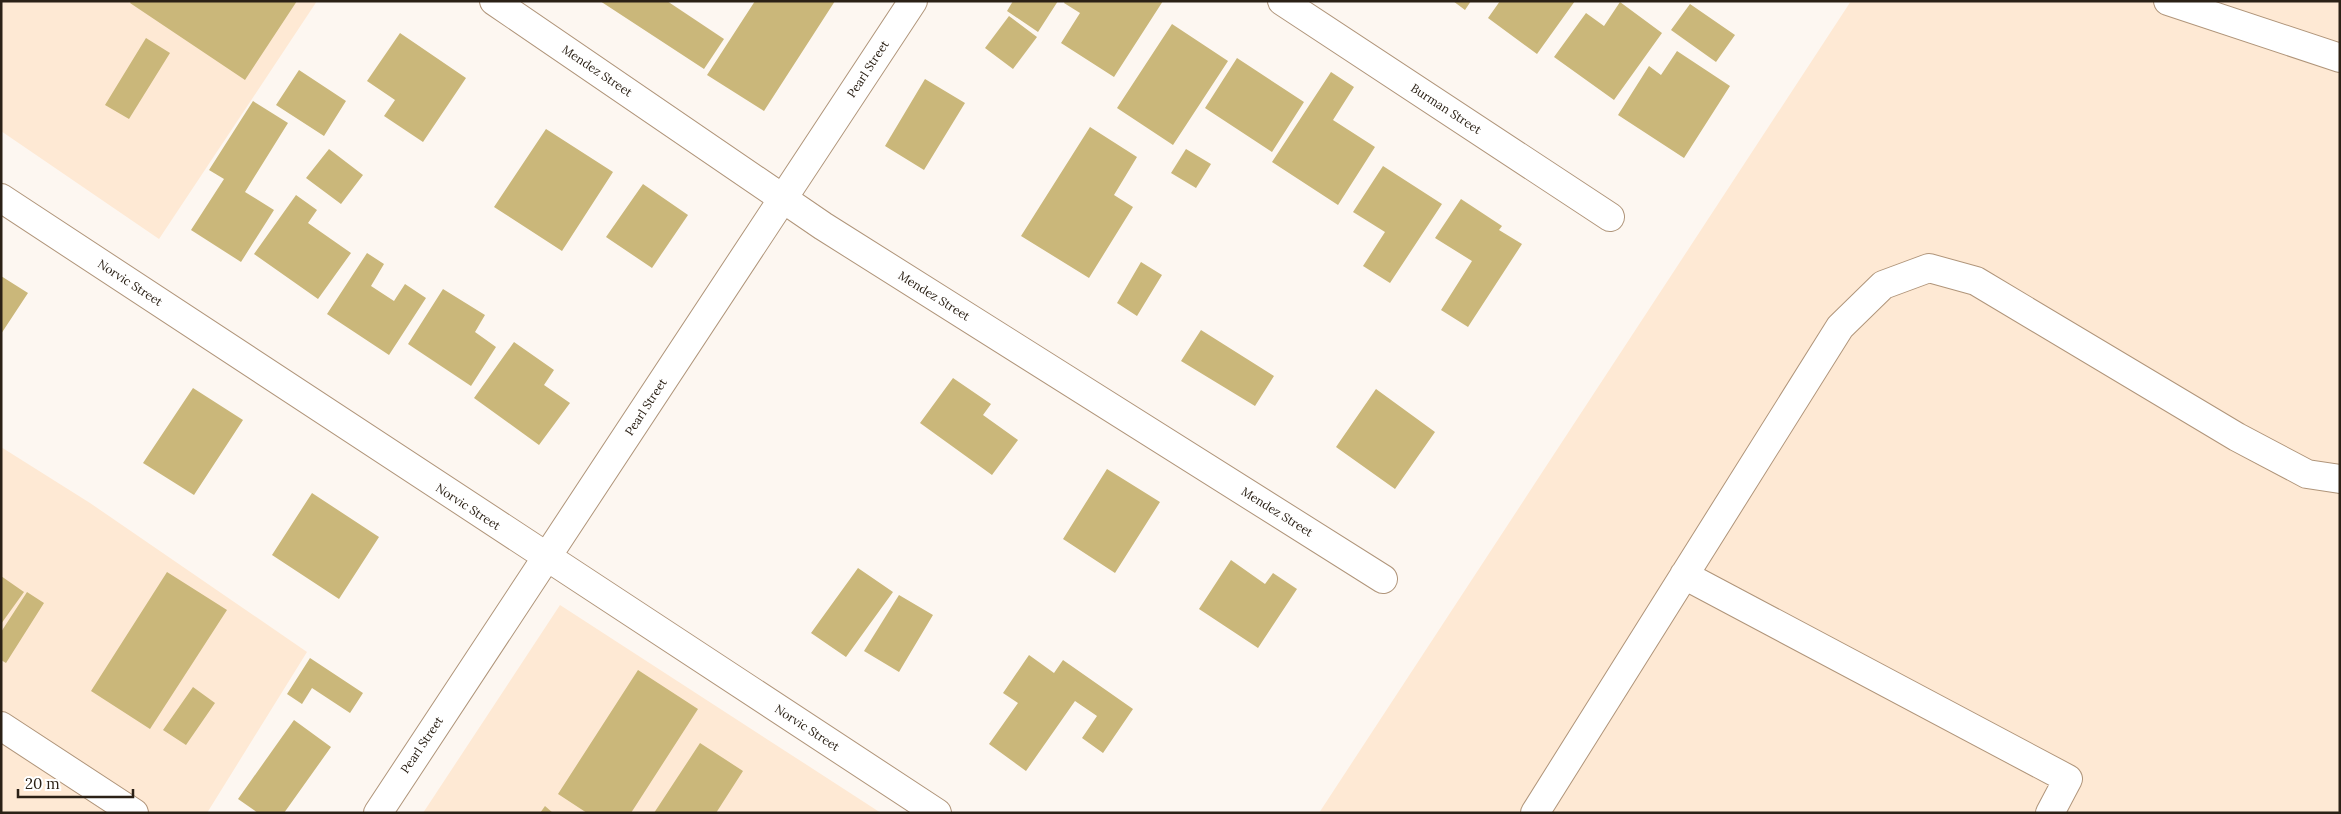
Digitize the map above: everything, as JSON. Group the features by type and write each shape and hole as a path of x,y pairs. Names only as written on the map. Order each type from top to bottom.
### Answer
{"street":[{"name":"Mendez Street","path":"494,1 823,226 1383,579"},
{"name":"Pearl Street","path":"378,813 913,1"},
{"name":"Burman Street","path":"1282,1 1610,217"},
{"path":"2168,1 2340,58"},
{"name":"Norvic Street","path":"1,198 937,813"},
{"path":"1535,813 1840,327 1883,285 1929,268 1976,281 2237,437 2307,474 2340,479"},
{"path":"1684,575 2068,779 2050,813"},
{"path":"1,726 134,813"}],"shaded area":[{"path":"1,1 317,1 159,239 1,131"},
{"path":"1851,1 2340,1 2340,813 1319,813"},
{"path":"1,447 90,503 307,652 207,813 1,813"},
{"path":"560,605 881,813 423,813"}],"building":[{"path":"131,1 297,1 245,80 130,3"},
{"path":"600,1 667,1 724,39 704,69"},
{"path":"755,1 835,1 764,111 707,75"},
{"path":"1013,1 1058,1 1038,32 1007,11"},
{"path":"1065,1 1163,1 1114,77 1061,43 1080,13 1064,3"},
{"path":"1453,1 1471,1 1465,10"},
{"path":"1500,1 1575,1 1537,54 1488,18"},
{"path":"1620,2 1662,33 1614,100 1554,57 1586,13 1604,26"},
{"path":"1690,4 1735,35 1716,62 1671,30"},
{"path":"1009,16 1037,37 1013,69 985,48"},
{"path":"1172,24 1228,61 1173,145 1117,108"},
{"path":"400,33 466,78 423,142 384,116 395,100 367,81"},
{"path":"146,38 170,53 129,119 105,105"},
{"path":"1677,51 1730,86 1684,158 1618,115 1649,66 1661,75"},
{"path":"1237,58 1304,102 1272,152 1205,108"},
{"path":"299,70 346,101 324,136 276,105"},
{"path":"1331,72 1354,87 1333,120 1375,147 1338,205 1272,162"},
{"path":"925,79 965,103 924,170 885,146"},
{"path":"253,101 288,123 245,192 274,210 241,262 191,230 224,179 209,170"},
{"path":"1090,127 1137,157 1114,195 1133,207 1089,278 1021,236"},
{"path":"546,129 613,172 562,251 494,207"},
{"path":"329,149 363,175 341,204 306,178"},
{"path":"1186,149 1211,164 1196,188 1171,173"},
{"path":"1383,166 1442,204 1390,283 1363,266 1385,232 1353,212"},
{"path":"643,184 688,215 652,268 606,237"},
{"path":"296,195 317,210 308,223 351,253 318,299 254,254"},
{"path":"1461,199 1502,226 1499,230 1522,244 1468,327 1441,310 1472,261 1435,238"},
{"path":"367,253 384,264 371,286 394,301 405,284 426,298 389,355 327,314"},
{"path":"1141,262 1162,275 1137,316 1117,303"},
{"path":"1,276 28,293 1,334"},
{"path":"443,289 485,315 475,332 496,347 471,386 408,344"},
{"path":"1201,330 1274,376 1255,406 1181,361"},
{"path":"514,342 554,370 544,385 570,403 539,445 474,398"},
{"path":"953,378 991,404 983,415 1018,440 992,475 920,423"},
{"path":"193,388 243,420 194,495 143,463"},
{"path":"1376,389 1435,432 1395,489 1336,447"},
{"path":"1107,469 1160,502 1115,573 1063,539"},
{"path":"312,493 379,537 339,599 272,555"},
{"path":"1231,560 1265,584 1273,573 1297,589 1258,648 1199,609"},
{"path":"858,568 893,592 846,657 811,633"},
{"path":"167,572 227,610 150,729 91,691"},
{"path":"1,576 24,592 1,624"},
{"path":"27,592 44,603 6,663 1,660 1,632"},
{"path":"899,595 933,615 899,672 864,651"},
{"path":"1029,655 1054,673 1063,660 1133,709 1103,753 1082,738 1097,716 1075,701 1026,771 989,744 1018,703 1003,693"},
{"path":"310,658 363,693 350,713 312,688 302,704 287,694"},
{"path":"638,670 698,709 631,813 587,813 558,794"},
{"path":"193,687 215,703 186,745 163,730"},
{"path":"294,720 331,747 284,813 258,813 238,799"},
{"path":"700,743 743,771 716,813 654,813"},
{"path":"545,806 553,813 540,813"}]}
